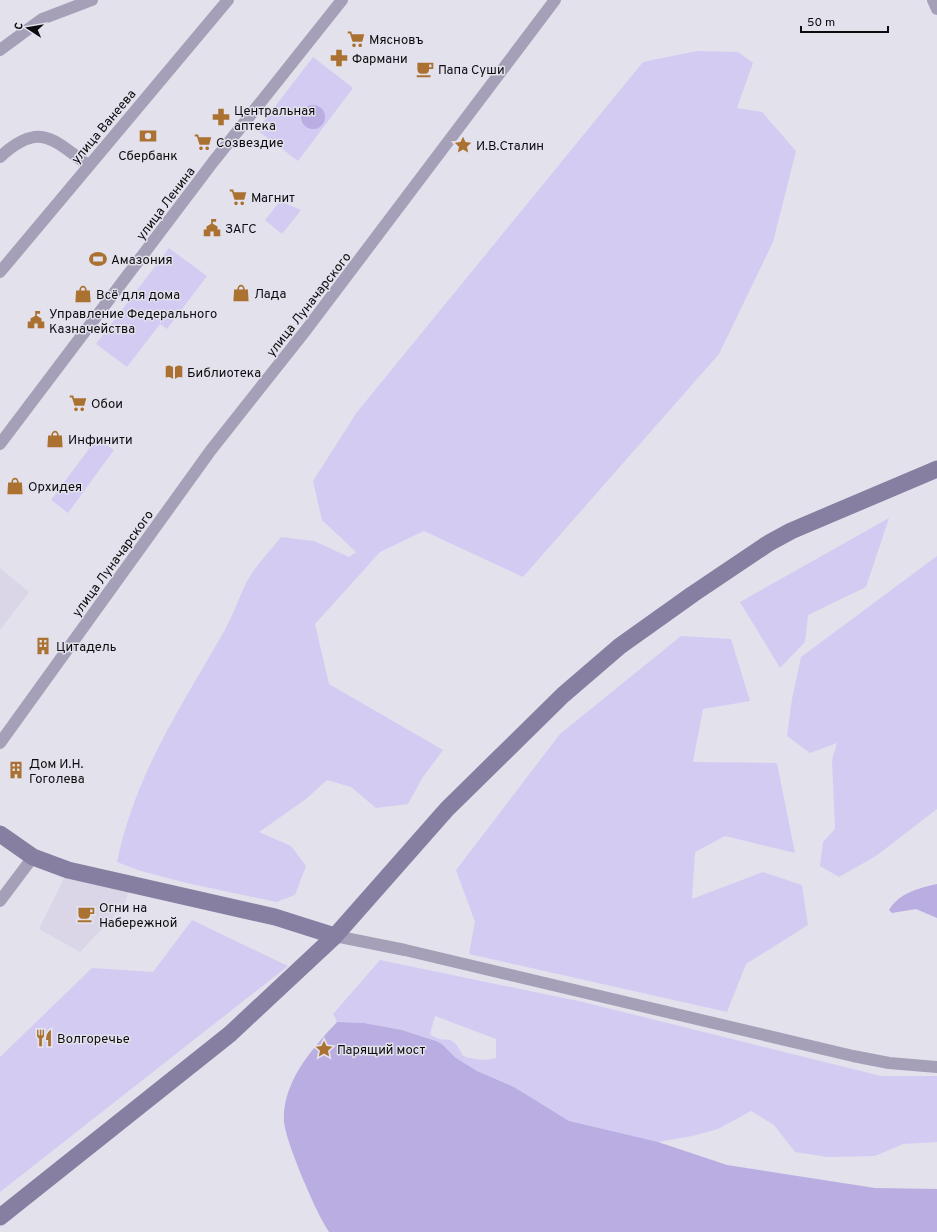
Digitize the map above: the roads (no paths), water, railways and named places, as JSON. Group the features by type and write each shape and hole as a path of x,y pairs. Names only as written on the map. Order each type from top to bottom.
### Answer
{"main road":[{"path":"0,1217 230,1034 335,936 447,809 563,696 620,646 693,594 786,534 871,496 937,469"},
{"path":"0,834 33,857 68,870 275,917 335,936"}],"street":[{"path":"0,50 42,19 92,0"},
{"name":"улица Ванеева","path":"0,272 88,165 228,0"},
{"name":"улица Ленина","path":"0,444 213,162 342,0"},
{"name":"улица Луначарского","path":"0,743 211,450 306,330 555,0"},
{"path":"933,0 937,9"},
{"path":"0,157 16,143 26,138 39,136 48,137 57,142 88,165"},
{"path":"0,901 33,857"},
{"path":"335,936 405,950 853,1056 889,1063 937,1067"}],"place":[{"name":"Мясновъ","path":"356,39"},
{"name":"Фармани","path":"339,58"},
{"name":"Папа Суши","path":"425,69"},
{"name":"Центральная аптека","path":"221,117"},
{"name":"Сбербанк","path":"148,136"},
{"name":"Созвездие","path":"203,142"},
{"name":"И.В.Сталин","path":"463,145"},
{"name":"Магнит","path":"238,197"},
{"name":"ЗАГС","path":"212,228"},
{"name":"Амазония","path":"98,259"},
{"name":"Лада","path":"241,293"},
{"name":"Всё для дома","path":"83,294"},
{"name":"Управление Федерального Казначейства","path":"36,320"},
{"name":"Библиотека","path":"174,372"},
{"name":"Обои","path":"78,403"},
{"name":"Инфинити","path":"55,439"},
{"name":"Орхидея","path":"15,486"},
{"name":"Цитадель","path":"43,646"},
{"name":"Дом И.Н. Гоголева","path":"16,770"},
{"name":"Огни на Набережной","path":"86,914"},
{"name":"Волгоречье","path":"44,1038"},
{"name":"Парящий мост","path":"324,1049"}]}
